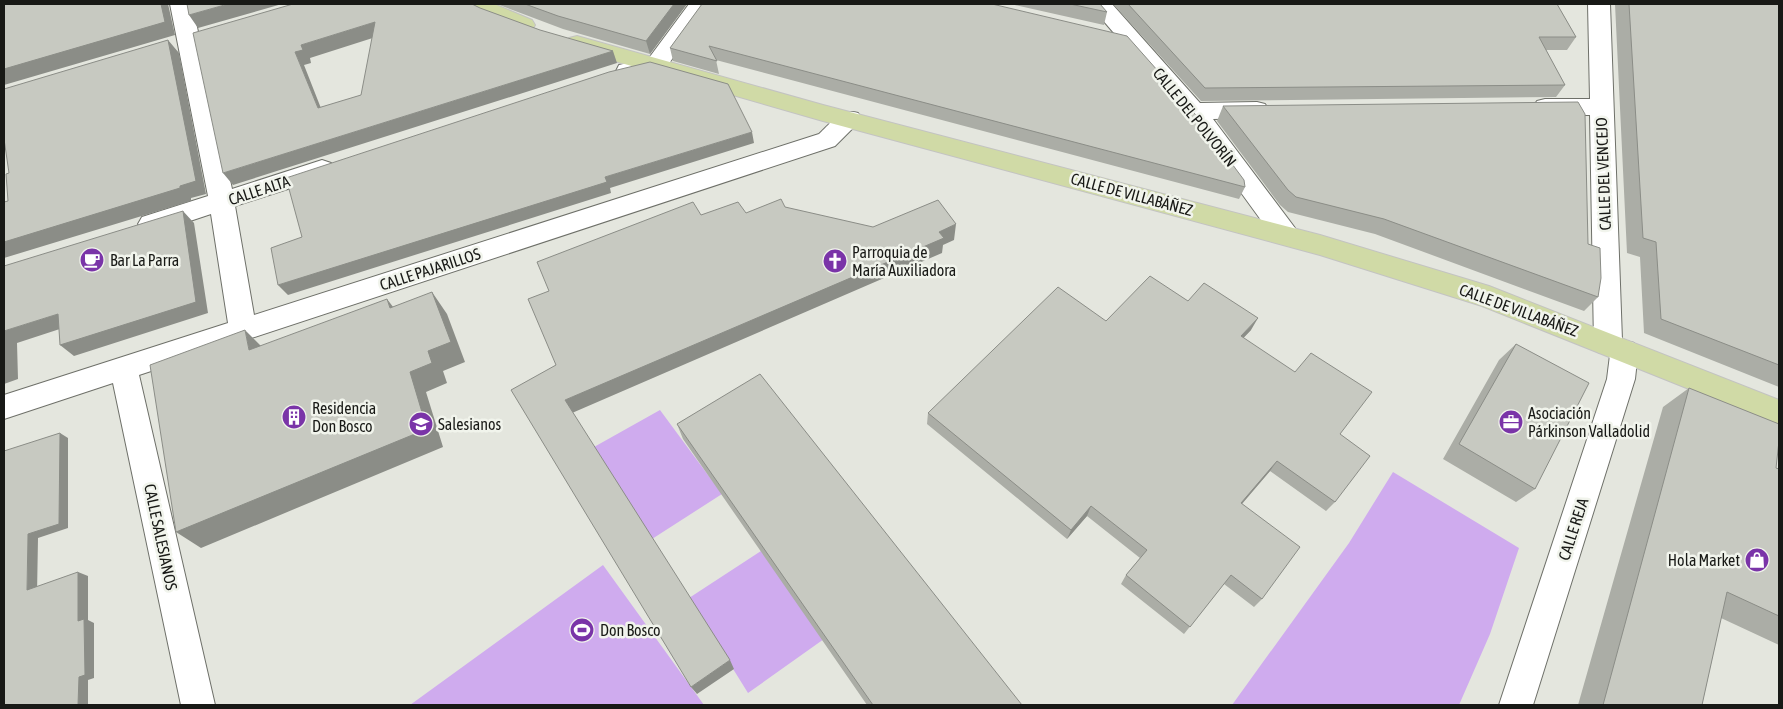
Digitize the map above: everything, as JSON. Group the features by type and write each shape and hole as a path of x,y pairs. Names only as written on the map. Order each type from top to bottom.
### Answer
{"main road":[{"name":"CALLE DE VILLABÁÑEZ","path":"475,4 494,14 550,35 850,120 1286,235 1489,297 1779,412"}],"street":[{"path":"181,4 222,202 243,330"},
{"path":"610,76 656,64 700,4"},
{"name":"CALLE DEL POLVORÍN","path":"1100,4 1194,110 1286,235"},
{"name":"CALLE DEL VENCEJO","path":"1599,4 1601,107 1616,348"},
{"path":"1095,32 1132,41"},
{"path":"1522,108 1601,107"},
{"path":"1194,110 1274,110"},
{"name":"CALLE PAJARILLOS","path":"4,407 827,140 850,120"},
{"name":"CALLE ALTA","path":"127,231 345,162"},
{"name":"CALLE REJA","path":"1516,705 1621,379 1616,348"},
{"name":"CALLE SALESIANOS","path":"124,368 198,705"}],"shaded area":[{"path":"660,410 722,494 652,539 594,447"},
{"path":"1393,472 1519,548 1490,634 1459,705 1232,705 1349,543"},
{"path":"761,551 824,639 748,693 689,598"},
{"name":"Don Bosco","path":"603,565 704,705 410,705"}],"building":[{"path":"4,4 161,4 165,22 4,69"},
{"path":"187,4 228,4 189,15"},
{"path":"293,4 472,4 540,30 613,51 223,173 193,33","holes":["375,22 361,95 318,108 295,52 303,50 301,45"]},
{"path":"525,4 674,4 646,41 558,16"},
{"path":"702,4 992,4 1127,36 1189,106 1244,180 1245,187 709,46 717,61 670,48"},
{"path":"1070,4 1100,4 1107,12"},
{"path":"1128,4 1557,4 1576,37 1539,37 1565,85 1205,88"},
{"path":"1629,4 1779,4 1779,365 1661,319 1656,242 1643,238"},
{"path":"168,40 196,181 180,186 180,188 4,242 4,202 8,201 6,174 9,173 4,139 4,89"},
{"path":"650,62 728,84 752,132 605,177 607,182 278,285 271,248 302,237 286,178 609,72"},
{"path":"1578,102 1585,114 1588,244 1600,248 1601,278 1598,297 1384,219 1296,197 1288,190 1223,106"},
{"path":"781,199 785,207 873,227 938,200 956,224 939,232 944,238 565,400 730,660 691,687 511,390 556,365 528,299 549,291 537,262 693,202 701,215 738,202 746,213"},
{"path":"183,211 196,302 60,345 58,314 4,331 4,266"},
{"path":"1150,276 1188,301 1204,283 1258,318 1241,336 1295,372 1311,353 1372,392 1340,434 1370,456 1335,502 1277,461 1241,503 1300,547 1262,599 1231,575 1190,627 1126,575 1147,550 1091,506 1071,530 928,413 1058,287 1106,321"},
{"name":"Residencia Don Bosco","path":"432,292 451,342 428,351 432,363 410,372 427,429 176,532 150,365 245,330 249,350 387,299 390,308"},
{"name":"Asociación Párkinson Valladolid","path":"1516,344 1589,383 1535,489 1459,444"},
{"path":"760,374 1022,705 873,705 677,424"},
{"path":"1689,388 1779,424 1776,468 1779,469 1779,616 1727,592 1702,705 1603,705"},
{"path":"60,433 59,524 28,534 27,590 78,572 78,621 84,619 85,675 79,677 78,705 4,705 4,451"}],"place":[{"name":"Bar La Parra","path":"92,260"},
{"name":"Parroquia de María Auxiliadora","path":"835,261"},
{"name":"Residencia Don Bosco","path":"294,417"},
{"name":"Asociación Párkinson Valladolid","path":"1511,422"},
{"name":"Salesianos","path":"421,424"},
{"name":"Hola Market","path":"1757,560"},
{"name":"Don Bosco","path":"582,630"}]}
